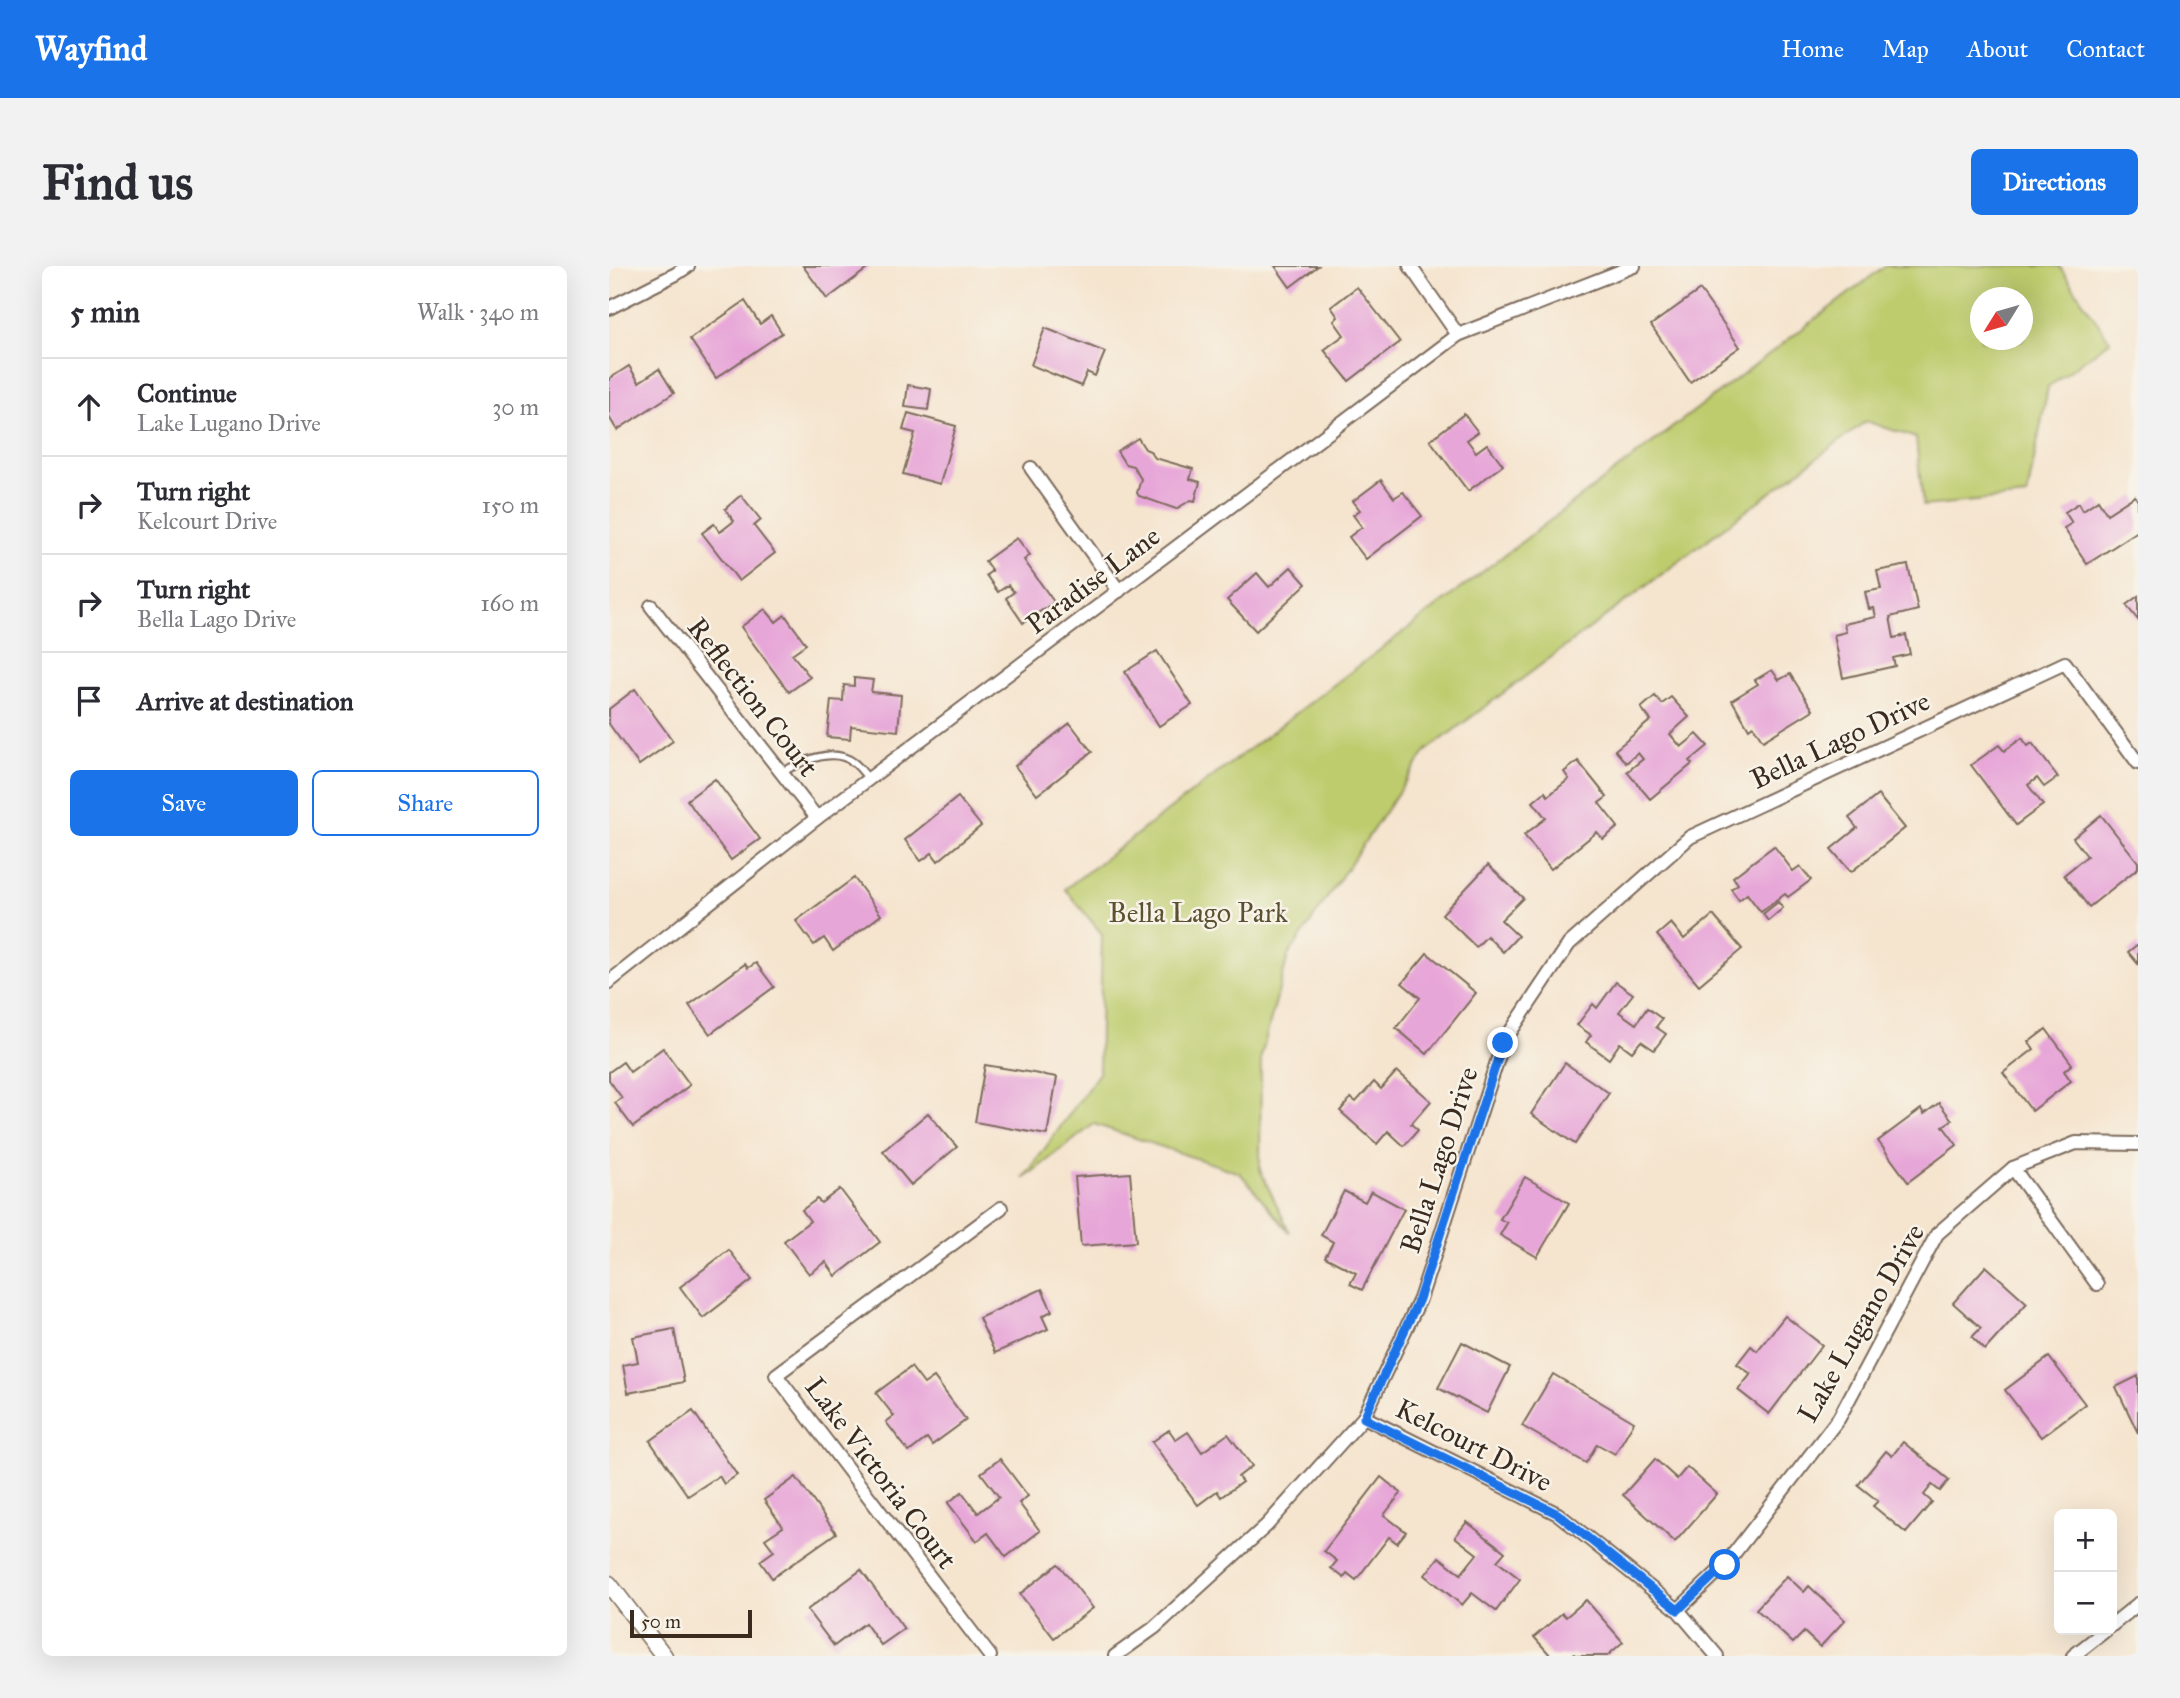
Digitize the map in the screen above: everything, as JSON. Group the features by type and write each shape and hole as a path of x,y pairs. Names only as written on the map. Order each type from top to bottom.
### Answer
{"street":[{"path":"609,308 688,266"},
{"path":"1410,266 1458,335"},
{"name":"Paradise Lane","path":"609,982 817,818 1458,335 1634,266"},
{"path":"1031,468 1119,591"},
{"name":"Reflection Court","path":"651,606 817,818"},
{"name":"Bella Lago Drive","path":"1115,1656 1154,1628 1267,1525 1364,1418 1419,1299 1503,1043 1569,944 1690,837 2065,663 2138,763"},
{"name":"Lake Lugano Drive","path":"1678,1610 1725,1565 1839,1418 1937,1234 2014,1168 2076,1143 2138,1144"},
{"path":"2014,1168 2097,1284"},
{"name":"Lake Victoria Court","path":"990,1656 776,1375 1001,1208"},
{"name":"Kelcourt Drive","path":"1364,1418 1558,1514 1678,1610 1717,1656"},
{"path":"609,1584 664,1656"},
{"path":"2117,1621 2138,1604"},
{"path":"2073,1656 2100,1635"}],"lane":[{"path":"781,773 800,762 817,757 837,756 851,760 869,779"}],"green space":[{"name":"Bella Lago Park","path":"1885,266 2059,266 2110,341 2048,387 2027,496 1923,506 1916,438 1866,421 1426,751 1288,956 1261,1056 1260,1170 1290,1233 1240,1173 1094,1124 1023,1179 1099,1073 1102,934 1065,889"}],"building":[{"path":"803,266 871,266 827,299"},
{"path":"1275,266 1318,266 1290,287"},
{"path":"1357,287 1400,342 1349,381 1324,350 1344,335 1334,321 1338,317 1331,307"},
{"path":"1700,290 1740,347 1690,382 1651,325"},
{"path":"745,301 760,324 771,316 782,333 716,378 690,339"},
{"path":"1045,328 1105,352 1095,376 1087,372 1081,386 1031,365"},
{"path":"629,366 639,382 659,369 674,393 617,430 609,417 609,379"},
{"path":"908,385 931,389 928,410 905,407"},
{"path":"908,413 956,426 940,484 903,474 915,433 903,430"},
{"path":"1464,414 1478,432 1467,440 1476,452 1487,444 1503,465 1468,491 1430,440"},
{"path":"1138,438 1155,458 1193,469 1190,479 1200,482 1195,501 1191,500 1176,509 1139,496 1137,493 1141,479 1133,466 1125,464 1117,451"},
{"path":"1381,480 1394,498 1403,492 1422,516 1366,559 1349,537 1362,527 1353,515 1360,510 1353,501"},
{"path":"741,495 761,520 754,526 775,553 739,581 702,533 714,524 720,532 734,521 725,509"},
{"path":"2135,496 2138,501 2138,531 2087,564 2064,528 2072,523 2065,512 2079,503 2083,510 2098,500 2107,514"},
{"path":"1017,538 1030,555 1024,560 1054,602 1023,623 1006,598 1014,592 1008,585 998,592 986,575 992,571 985,561"},
{"path":"1908,565 1918,610 1890,617 1894,638 1906,635 1910,654 1893,658 1895,666 1843,678 1834,635 1846,632 1844,624 1876,617 1874,608 1869,609 1865,592 1881,589 1877,571"},
{"path":"1291,567 1306,584 1256,631 1227,600 1257,573 1269,587"},
{"path":"2138,596 2138,620 2126,605"},
{"path":"765,609 776,622 785,615 806,644 792,654 810,677 789,692 741,627"},
{"path":"1157,651 1192,705 1159,726 1125,672"},
{"path":"1772,670 1779,680 1790,674 1813,710 1763,741 1753,726 1749,729 1732,700 1758,684 1755,680"},
{"path":"854,678 873,680 871,692 901,695 898,731 851,726 850,739 827,737 831,700 843,701 844,685 854,686"},
{"path":"635,689 673,741 639,765 609,724 609,709"},
{"path":"1655,696 1662,704 1671,697 1689,717 1670,734 1681,747 1697,734 1708,746 1690,761 1692,764 1650,799 1627,772 1643,759 1638,753 1626,763 1615,750 1651,720 1641,708"},
{"path":"1070,723 1092,752 1037,795 1015,766"},
{"path":"2022,738 2028,746 2032,743 2058,777 2044,787 2037,778 2028,785 2043,805 2016,825 1971,765 1999,745 2004,751"},
{"path":"1578,761 1607,797 1599,803 1618,827 1603,839 1597,832 1551,869 1524,835 1546,818 1533,802 1545,792 1548,796 1569,779 1564,772"},
{"path":"715,779 760,839 731,860 687,800"},
{"path":"1878,795 1905,828 1851,872 1831,849 1857,828 1849,818"},
{"path":"958,797 981,826 938,861 932,853 921,861 905,840"},
{"path":"2101,815 2138,862 2138,868 2089,907 2064,875 2087,856 2073,838"},
{"path":"1774,846 1793,871 1800,866 1811,880 1788,897 1785,894 1761,912 1747,894 1739,900 1731,889 1738,884 1733,877"},
{"path":"1488,865 1523,898 1501,920 1518,936 1503,952 1487,936 1476,947 1442,914"},
{"path":"854,878 881,915 833,951 824,938 814,945 796,921"},
{"path":"1778,902 1783,908 1768,921 1763,914"},
{"path":"1713,915 1742,949 1699,985 1657,935 1671,923 1684,939"},
{"path":"2138,944 2138,964 2128,952"},
{"path":"1427,953 1476,993 1427,1054 1396,1028 1420,998 1402,983"},
{"path":"756,963 774,987 710,1034 689,1005 745,964 748,968"},
{"path":"1616,982 1633,994 1619,1012 1636,1024 1647,1008 1662,1019 1656,1027 1666,1034 1654,1050 1641,1041 1632,1052 1620,1043 1609,1059 1586,1042 1591,1035 1577,1025 1593,1004 1597,1008"},
{"path":"2046,1029 2072,1064 2064,1071 2071,1081 2032,1111 2003,1073 2034,1049 2029,1042"},
{"path":"663,1048 690,1085 633,1127 615,1103 622,1098 609,1080 609,1072 623,1062 630,1072"},
{"path":"1565,1063 1609,1093 1575,1144 1531,1114"},
{"path":"985,1065 1057,1077 1047,1135 975,1122"},
{"path":"1397,1071 1431,1101 1411,1124 1418,1130 1404,1146 1388,1131 1377,1144 1340,1111 1351,1098 1356,1102 1374,1082 1381,1089"},
{"path":"1939,1103 1952,1120 1943,1126 1957,1145 1908,1182 1878,1141 1921,1109 1924,1114"},
{"path":"928,1113 957,1147 911,1185 883,1151"},
{"path":"1130,1173 1136,1242 1081,1246 1075,1177"},
{"path":"1525,1177 1569,1203 1537,1257 1500,1235 1507,1223 1500,1219"},
{"path":"840,1189 880,1242 836,1276 826,1262 809,1274 784,1241 810,1221 802,1210 817,1199 821,1203"},
{"path":"1344,1191 1365,1202 1371,1191 1404,1209 1362,1290 1350,1284 1356,1273 1325,1257 1333,1242 1321,1235"},
{"path":"729,1250 752,1280 703,1318 680,1287"},
{"path":"1986,1266 2027,1303 1985,1350 1972,1337 1981,1328 1953,1303"},
{"path":"1042,1289 1052,1311 1042,1316 1048,1329 995,1353 979,1318"},
{"path":"1785,1316 1822,1345 1769,1414 1738,1390 1751,1374 1737,1364 1751,1346 1757,1351"},
{"path":"674,1329 684,1382 628,1393 623,1365 638,1362 633,1337"},
{"path":"1462,1342 1510,1367 1487,1413 1438,1388"},
{"path":"2049,1357 2085,1404 2041,1437 2005,1390"},
{"path":"911,1367 924,1384 934,1377 966,1420 932,1445 927,1438 909,1452 886,1422 894,1416 876,1393"},
{"path":"1553,1374 1634,1422 1615,1454 1597,1444 1586,1463 1522,1426"},
{"path":"2138,1376 2138,1433 2116,1387"},
{"path":"693,1411 737,1475 724,1484 719,1476 688,1496 650,1441"},
{"path":"1169,1430 1176,1440 1188,1432 1202,1452 1228,1434 1252,1466 1238,1477 1242,1482 1221,1497 1217,1491 1198,1505 1152,1442"},
{"path":"1903,1442 1949,1480 1940,1491 1932,1485 1924,1495 1932,1502 1906,1533 1873,1506 1878,1501 1858,1485 1886,1451 1892,1456"},
{"path":"1000,1459 1028,1496 1019,1503 1040,1531 1006,1557 988,1533 977,1541 948,1503 962,1492 978,1513 999,1497 981,1473"},
{"path":"1655,1459 1677,1479 1687,1467 1717,1494 1675,1542 1623,1495"},
{"path":"796,1477 836,1533 772,1578 760,1561 774,1551 765,1539 783,1527 764,1500"},
{"path":"1381,1477 1401,1493 1384,1515 1406,1532 1397,1543 1389,1537 1356,1580 1347,1573 1344,1578 1331,1568 1337,1561 1324,1551"},
{"path":"1467,1522 1505,1552 1497,1561 1520,1579 1496,1611 1472,1593 1462,1605 1425,1575 1439,1557 1461,1574 1477,1554 1455,1537"},
{"path":"1058,1564 1093,1608 1054,1638 1020,1594"},
{"path":"861,1570 904,1629 881,1645 865,1623 834,1646 807,1610"},
{"path":"1787,1576 1804,1592 1809,1586 1845,1620 1820,1647 1804,1632 1793,1643 1756,1609"},
{"path":"1586,1600 1623,1642 1607,1656 1551,1656 1534,1637 1562,1613 1566,1617"}],"route":[{"path":"1503,1043 1419,1299 1364,1418 1558,1514 1678,1610 1725,1565"}]}
